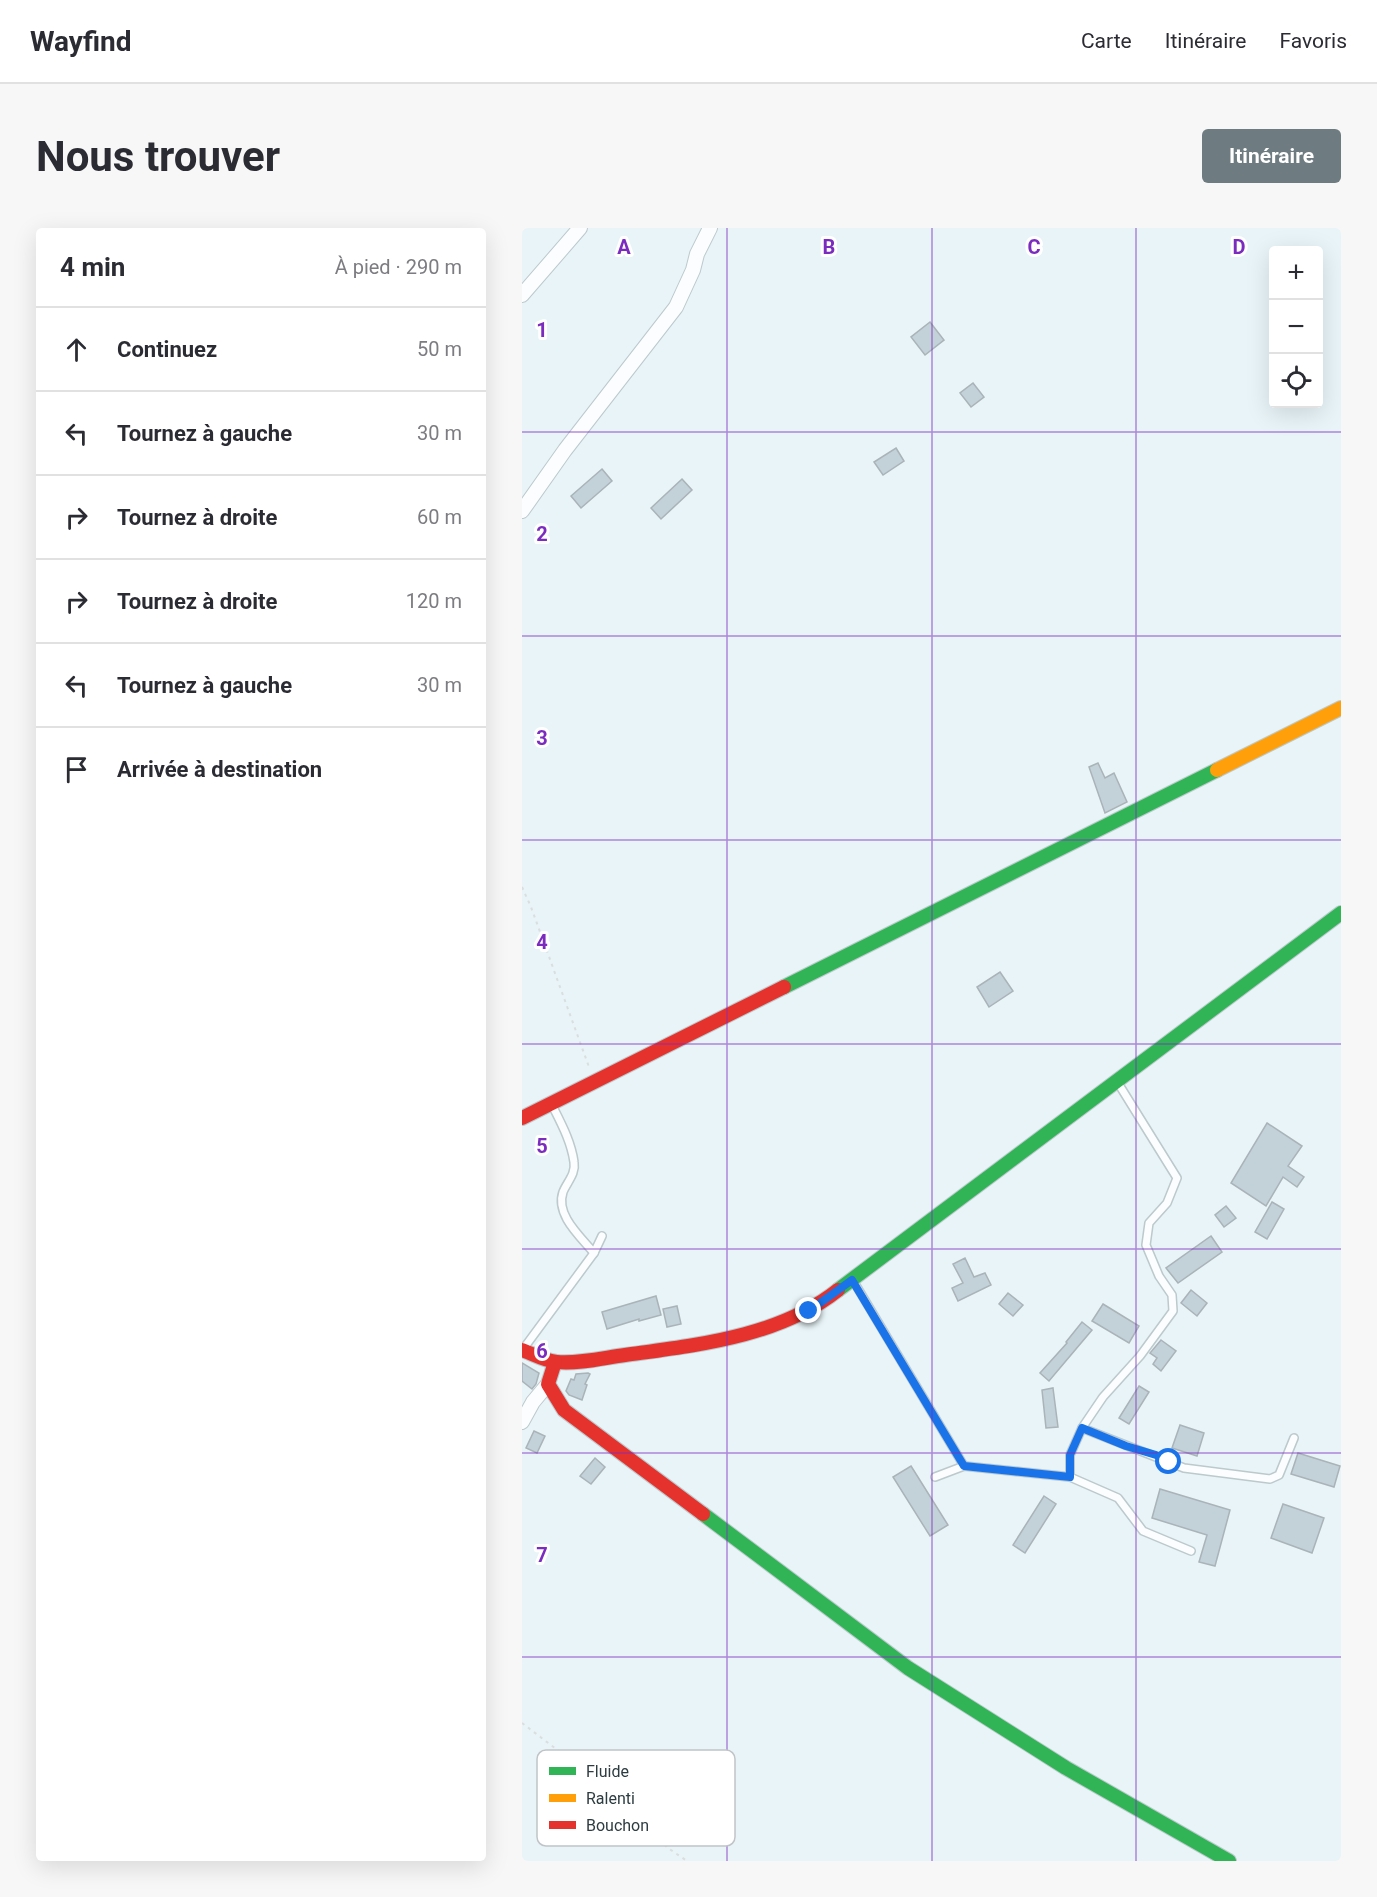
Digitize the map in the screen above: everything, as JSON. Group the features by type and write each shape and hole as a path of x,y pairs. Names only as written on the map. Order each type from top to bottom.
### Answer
{"street":[{"path":"522,295 580,228"},
{"path":"522,510 565,450 676,307 710,228"},
{"path":"522,1118 1341,708"},
{"path":"522,1350 555,1362 578,1362 728,1337 809,1311 1341,913"},
{"path":"522,1422 541,1392 555,1362"},
{"path":"541,1392 908,1668 1142,1813 1229,1861"}],"lane":[{"path":"1070,1477 1070,1455 1082,1428 1103,1397 1140,1356 1173,1311 1172,1295 1159,1276 1146,1245 1149,1223 1167,1203 1177,1178 1117,1081"},
{"path":"552,1104 566,1133 575,1164 571,1179 563,1193 562,1206 569,1224 594,1253"},
{"path":"522,1350 594,1253 602,1236"},
{"path":"852,1280 964,1466"},
{"path":"1082,1428 1184,1468 1270,1479 1279,1475 1294,1438"},
{"path":"935,1477 964,1466 1070,1477 1118,1498 1143,1531 1191,1551"}],"path":[{"path":"522,887 594,1083"},
{"path":"522,1723 557,1750"},
{"path":"666,1846 687,1861"}],"building":[{"path":"930,322 944,340 925,355 911,337"},
{"path":"973,383 984,397 971,407 960,393"},
{"path":"896,448 904,461 883,475 874,462"},
{"path":"602,469 612,481 581,508 571,496"},
{"path":"682,479 692,490 661,519 651,508"},
{"path":"1098,763 1105,778 1114,773 1127,802 1105,813 1089,767"},
{"path":"1000,972 1013,991 989,1007 977,987"},
{"path":"1267,1123 1302,1146 1288,1166 1304,1177 1297,1187 1283,1177 1266,1206 1231,1183"},
{"path":"1272,1202 1284,1209 1267,1239 1255,1232"},
{"path":"1226,1206 1236,1218 1224,1227 1215,1215"},
{"path":"1211,1236 1222,1252 1178,1283 1166,1268"},
{"path":"965,1258 974,1277 985,1273 991,1285 958,1301 952,1288 963,1283 953,1264"},
{"path":"1191,1290 1207,1303 1197,1316 1181,1303"},
{"path":"1008,1293 1023,1305 1013,1316 999,1304"},
{"path":"656,1296 661,1315 607,1329 602,1312"},
{"path":"1103,1304 1139,1326 1129,1343 1092,1321"},
{"path":"677,1306 681,1324 667,1327 663,1309"},
{"path":"1082,1322 1092,1330 1049,1381 1040,1373"},
{"path":"1161,1340 1176,1351 1161,1371 1153,1364 1157,1358 1150,1353"},
{"path":"522,1363 539,1373 532,1389 522,1381"},
{"path":"576,1374 590,1374 585,1384 587,1385 582,1400 569,1395 566,1391 571,1379 574,1380"},
{"path":"1139,1386 1149,1392 1129,1424 1119,1418"},
{"path":"1053,1388 1058,1427 1046,1428 1042,1390"},
{"path":"1180,1425 1204,1433 1197,1456 1172,1448"},
{"path":"534,1431 545,1436 537,1453 526,1448"},
{"path":"1298,1453 1340,1466 1334,1487 1291,1474"},
{"path":"595,1458 605,1467 591,1484 580,1476"},
{"path":"911,1466 948,1525 930,1536 893,1477"},
{"path":"1160,1489 1230,1510 1215,1566 1199,1562 1207,1535 1152,1518"},
{"path":"1044,1496 1056,1504 1025,1553 1013,1545"},
{"path":"1283,1504 1324,1518 1312,1553 1271,1538"}],"traffic: fast":[{"path":"784,987 1217,770"},
{"path":"838,1290 1341,913"},
{"path":"703,1514 908,1668 1066,1768 1229,1861"}],"traffic: slow":[{"path":"1217,770 1341,708"}],"traffic: jam":[{"path":"522,1118 784,987"},
{"path":"522,1350 544,1359 574,1362 708,1342 764,1329 790,1319 815,1306 838,1290"},
{"path":"555,1362 548,1384 564,1410 703,1514"}],"route":[{"path":"809,1311 852,1280 964,1466 1070,1477 1070,1455 1082,1428 1169,1462"}]}
